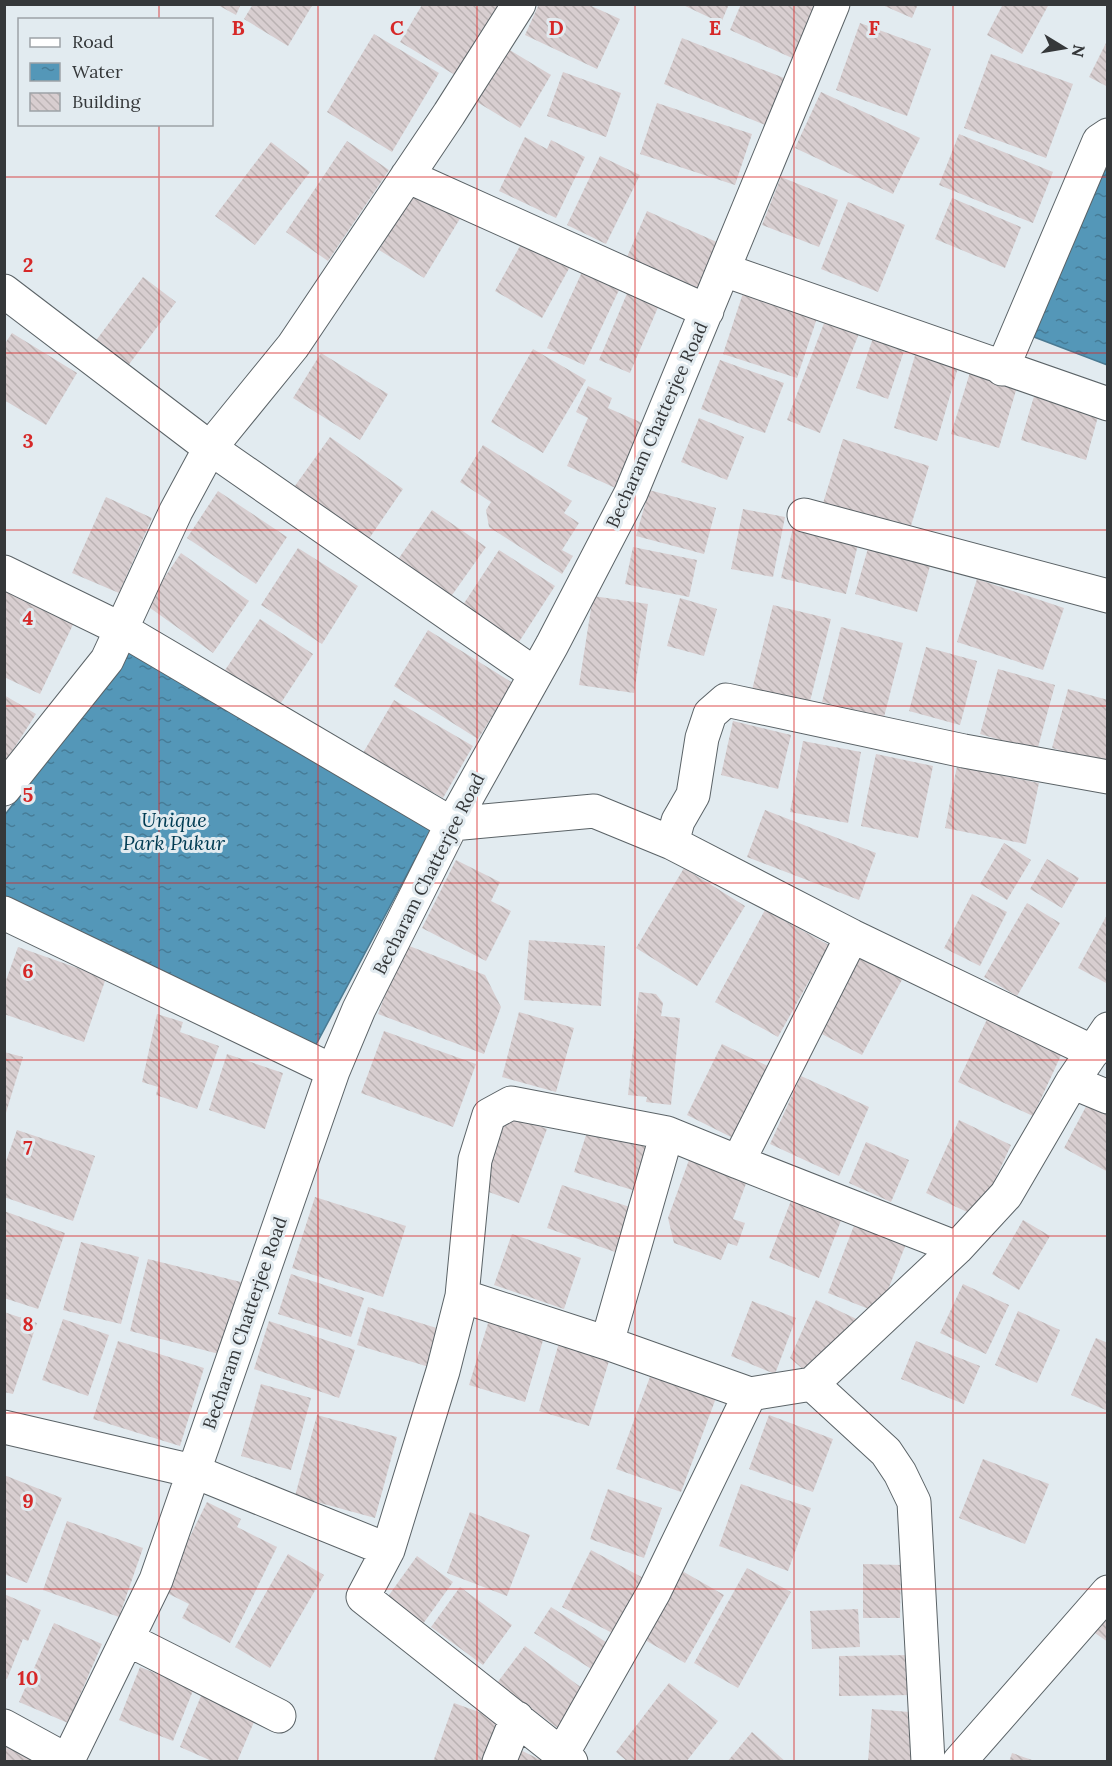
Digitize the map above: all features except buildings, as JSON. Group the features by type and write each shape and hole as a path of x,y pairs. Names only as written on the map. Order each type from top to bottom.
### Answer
{"street":[{"path":"4,789 107,660 176,511 210,448 293,346 519,4"},
{"name":"Becharam Chatterjee Road","path":"68,1761 156,1580 333,1071 359,1009 452,824 536,674 631,493 833,4"},
{"path":"1002,369 1100,141 1107,135"},
{"path":"407,176 707,311"},
{"path":"724,270 1107,404"},
{"path":"4,291 210,448 536,674"},
{"path":"804,515 1107,596"},
{"path":"4,572 121,629 452,824 594,811 672,843 852,936 1100,1041 1072,1082 1006,1195 957,1248 812,1384 750,1394 607,1343 462,1296"},
{"path":"672,843 678,821 693,795 702,738 710,714 726,700 964,751 1107,777"},
{"path":"4,913 333,1071"},
{"path":"738,1162 852,936"},
{"path":"1072,1082 1107,1097"},
{"path":"750,1394 654,1592 567,1758 363,1597 388,1550 443,1371 462,1296 475,1160 489,1115 511,1103 667,1133 957,1248"},
{"path":"607,1343 667,1133"},
{"path":"812,1384 886,1452 900,1473 914,1502 928,1761"},
{"path":"4,1427 194,1471 388,1550"},
{"path":"959,1761 1107,1592"},
{"path":"127,1639 279,1716"},
{"path":"499,1761 516,1718"},
{"path":"4,1726 68,1761"}],"water":[{"path":"1107,170 1107,365 1034,337 1098,171"},
{"name":"Unique Park Pukur","path":"135,644 436,820 311,1054 5,907 4,816"}]}
